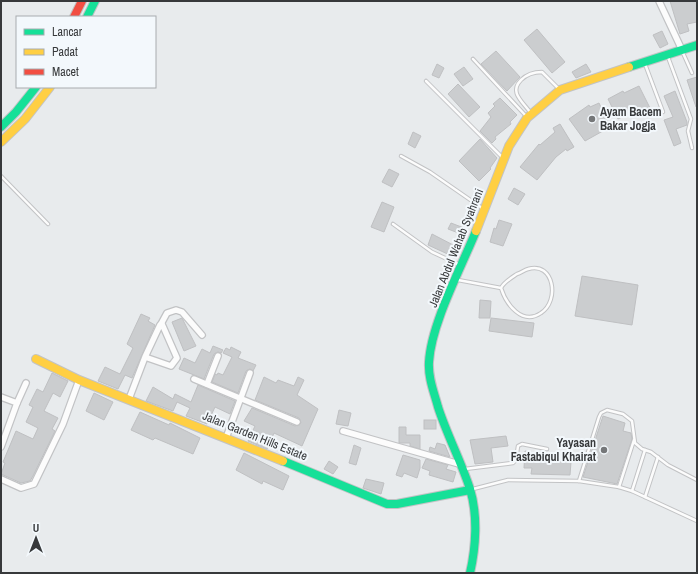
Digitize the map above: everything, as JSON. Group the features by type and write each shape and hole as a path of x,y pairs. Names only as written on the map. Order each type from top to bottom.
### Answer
{"main road":[{"path":"74,16 82,1"},
{"path":"88,16 95,1"},
{"name":"Jalan Abdul Wahab Syahrani","path":"470,573 474,557 476,536 470,490 444,425 429,371 431,346 445,304 462,266 509,146 529,116 560,90 697,45"},
{"path":"1,127 16,112 35,88"},
{"path":"1,142 25,119 49,88"},
{"name":"Jalan Garden Hills Estate","path":"36,359 78,380 129,399 387,504 397,504 470,490"}],"street":[{"path":"659,1 682,50"},
{"path":"129,399 145,357 167,313 176,310 182,312 202,335"},
{"path":"145,357 171,366 177,358 161,324"},
{"path":"207,384 218,356"},
{"path":"226,438 250,373"},
{"path":"194,379 297,422"},
{"path":"1,479 21,488 34,484 63,424 78,380"},
{"path":"1,447 26,383"},
{"path":"1,396 17,403"},
{"path":"343,431 460,467"}],"lane":[{"path":"682,50 692,73"},
{"path":"667,55 691,119 688,131 692,148"},
{"path":"473,59 529,116"},
{"path":"644,62 663,112"},
{"path":"529,116 515,89 525,76 542,72 560,90"},
{"path":"426,81 504,159"},
{"path":"401,156 430,172 484,209"},
{"path":"1,176 48,224"},
{"path":"393,224 432,252 462,266"},
{"path":"534,268 547,274 552,283 550,304 541,313 535,316 527,316 516,312 504,297 501,288 503,284 514,276 528,269 534,268"},
{"path":"456,280 501,288"},
{"path":"579,481 601,413 607,410 623,414 632,421 634,425 634,440 619,487"},
{"path":"634,440 635,443 668,465 697,480"},
{"path":"460,467 513,463 516,460 518,446 522,444 547,449"},
{"path":"632,491 645,450"},
{"path":"645,497 658,457"},
{"path":"470,490 508,480 579,481 619,487 632,491 697,521"}],"building":[{"path":"670,1 697,1 697,22 687,24 689,31 680,34"},
{"path":"537,29 565,62 552,73 524,40"},
{"path":"662,31 668,44 660,48 653,35"},
{"path":"496,51 520,77 507,91 481,64"},
{"path":"437,64 444,68 439,78 432,75"},
{"path":"586,64 591,72 576,78 572,72"},
{"path":"464,67 473,79 463,86 454,74"},
{"path":"697,77 697,107 696,107 687,80"},
{"path":"458,84 480,107 469,117 448,94"},
{"path":"639,86 650,108 638,114 636,110 618,119 608,99 623,91 624,93"},
{"path":"675,91 687,125 676,129 681,143 674,146 664,120 673,117 664,96"},
{"path":"500,98 517,115 510,122 511,124 495,137 496,139 492,143 480,131 491,117 488,113 495,106 493,104"},
{"path":"599,103 610,127 585,141 569,119 589,105 590,107"},
{"path":"560,124 574,147 567,151 566,149 556,157 537,180 520,167 539,144 540,145 555,132 553,128"},
{"path":"413,132 421,136 415,148 408,144"},
{"path":"480,139 497,158 490,168 491,169 479,181 459,161"},
{"path":"389,169 399,174 392,187 382,182"},
{"path":"514,188 525,194 518,205 508,199"},
{"path":"382,202 394,207 384,232 371,227"},
{"path":"499,220 512,224 503,246 490,242 494,228 496,229"},
{"path":"451,223 464,228 461,234 448,229"},
{"path":"432,234 457,247 452,256 428,245"},
{"path":"582,276 638,285 632,325 575,316"},
{"path":"480,300 491,301 490,318 479,318"},
{"path":"141,314 150,318 148,321 155,325 132,378 125,375 118,389 98,381 105,367 120,374 133,348 127,344"},
{"path":"182,318 196,346 184,351 172,322"},
{"path":"491,318 534,323 532,337 489,331"},
{"path":"213,346 223,350 221,353 218,352 214,354 204,379 179,369 184,358 195,363 202,349 210,353"},
{"path":"231,347 241,352 238,358 256,365 253,371 250,369 246,371 238,393 212,382 215,374 217,375 218,373 223,375 232,357 223,353 226,348 230,350"},
{"path":"52,373 68,381 60,397 53,393 44,411 58,418 52,429 55,431 30,481 21,483 1,474 5,463 3,462 16,431 33,439 38,428 26,422 33,407 29,405 37,389 43,392"},
{"path":"264,377 276,383 278,380 294,386 298,377 304,380 297,395 318,409 302,446 274,433 267,449 248,441 255,426 244,421 252,408 295,426 301,423 299,418 255,400"},
{"path":"198,385 235,401 230,414 215,407 207,424 186,416 190,408 177,402 173,411 146,401 153,387 173,399 175,394 191,402"},
{"path":"94,393 113,402 104,420 86,411"},
{"path":"339,410 351,413 348,426 336,424"},
{"path":"140,412 169,425 170,423 200,438 193,454 155,438 153,440 131,430"},
{"name":"Yayasan Fastabiqul Khairat","path":"603,416 625,423 623,431 631,433 632,439 617,484 583,477"},
{"path":"424,420 436,420 436,429 424,429"},
{"path":"399,427 406,427 406,435 420,435 420,449 410,446 410,443 399,443"},
{"path":"506,436 508,446 491,448 493,462 475,464 470,440"},
{"path":"437,443 445,445 450,457 429,451 430,447 435,449"},
{"path":"354,445 361,448 356,465 349,463"},
{"path":"525,451 531,452 531,457 542,457 542,460 571,462 570,475 531,474 532,468 524,468"},
{"path":"244,453 289,476 283,490 263,481 262,484 236,470"},
{"path":"403,455 420,460 420,468 417,478 404,473 402,477 396,475"},
{"path":"426,459 448,465 446,469 456,472 453,482 429,475 430,471 422,468"},
{"path":"329,461 338,467 333,474 324,469"},
{"path":"366,479 384,483 381,494 363,488"}],"traffic: fast":[{"path":"88,16 95,1"},
{"path":"629,67 697,45"},
{"path":"1,127 16,112 35,88"},
{"path":"470,573 474,553 475,531 473,499 438,407 430,379 429,362 431,347 441,314 476,231"},
{"path":"283,461 387,504 397,504 470,490"}],"traffic: slow":[{"path":"476,231 509,146 527,118 560,90 629,67"},
{"path":"1,142 25,119 49,88"},
{"path":"36,359 79,380 283,461"}],"traffic: jam":[{"path":"74,16 82,1"}],"place":[{"name":"Ayam Bacem Bakar Jogja","path":"592,119"},
{"name":"Yayasan Fastabiqul Khairat","path":"604,450"}]}
